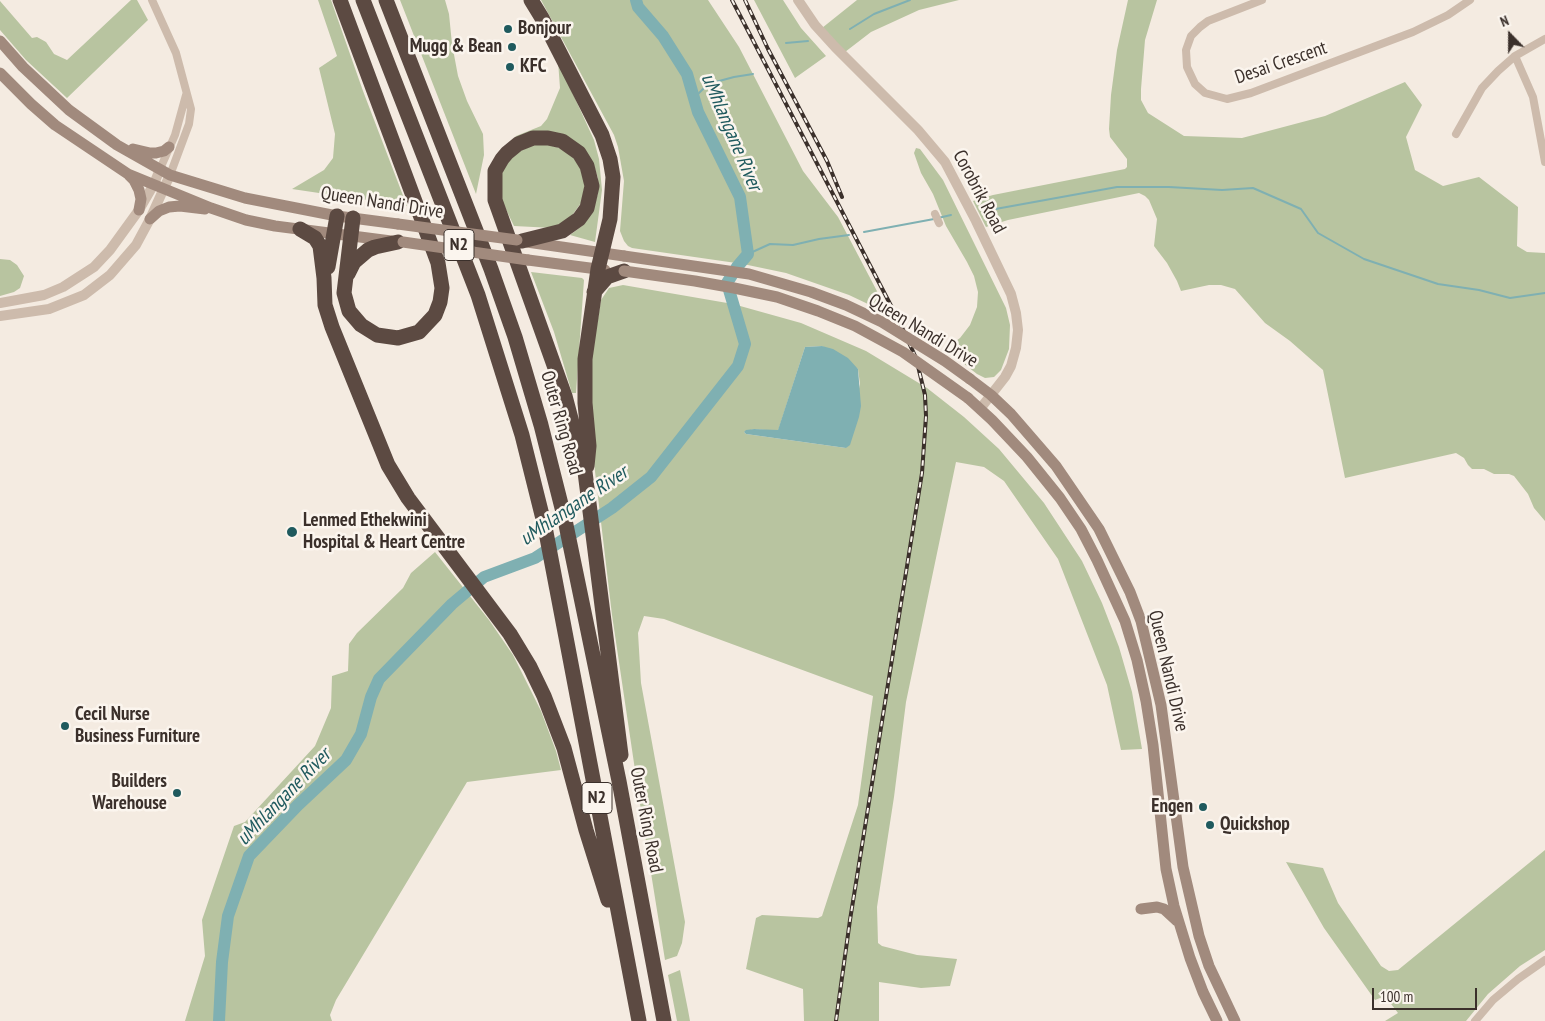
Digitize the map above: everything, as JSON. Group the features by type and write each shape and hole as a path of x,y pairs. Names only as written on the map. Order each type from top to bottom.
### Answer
{"highway":[{"path":"340,0 438,263 442,288 435,315 419,332 409,336 387,338 368,331 354,319 346,301 345,280 353,218"},
{"name":"N2","path":"363,0 478,295 508,388 538,496 639,1021"},
{"name":"Outer Ring Road","path":"386,0 498,288 530,385 558,486 619,782 664,1021"},
{"path":"531,0 598,126 608,151 612,176 610,220 598,269 585,360 588,446 586,477"},
{"path":"520,241 562,231 579,219 587,208 592,186 588,166 579,153 562,142 548,138 533,138 518,144 507,153 496,171 495,200 565,396 586,477 621,751 619,782"},
{"path":"337,216 323,290 325,305 332,327 388,465 408,498 495,611 530,667 554,718 586,830 628,961"},
{"path":"300,229 318,241 322,253 321,266 324,278"},
{"path":"345,280 354,262 360,255 375,247 401,242"},
{"path":"594,293 607,278 624,264"}],"main road":[{"name":"Queen Nandi Drive","path":"0,40 23,67 56,99 117,145 165,172 245,198 337,216 602,253 624,264 695,281 777,297 855,326 903,352 968,398 1027,457 1060,498 1081,529 1125,621 1146,700 1153,745 1166,866 1178,923 1203,992 1217,1021"},
{"name":"Queen Nandi Drive","path":"0,72 31,104 55,125 128,174 211,208 246,220 275,226 598,269 624,264 749,274 811,292 846,305 882,322 945,361 991,395 1030,435 1079,498 1099,529 1117,563 1138,613 1161,705 1183,867 1191,904 1209,966 1235,1021"},
{"path":"117,145 150,153 164,151 169,147"},
{"path":"128,174 134,180 139,190 141,199 139,210"},
{"path":"150,219 169,207 180,206 201,210 211,208"},
{"path":"1141,909 1158,907 1164,909 1178,923"}],"street":[{"path":"0,316 50,310 84,295 110,275 126,258 136,246 150,219 159,186 189,124 191,108 176,53 152,0"},
{"name":"Corobrik Road","path":"798,0 815,25 835,47 932,146 953,176 1011,294 1018,330 1016,348 1011,366 1005,377 980,409"},
{"name":"Desai Crescent","path":"1262,0 1208,21 1191,36 1186,50 1187,67 1195,84 1204,93 1227,99 1252,93 1413,32 1448,15 1470,0"},
{"path":"1456,134 1482,88 1515,56 1545,39"},
{"path":"1515,56 1533,97 1545,162"},
{"path":"165,172 169,147 175,135 186,94"},
{"path":"0,303 44,296 63,288 94,267 110,250 159,186"},
{"path":"935,214 939,223"},
{"path":"1475,1021 1494,1000 1518,979 1545,960"}],"green space":[{"path":"131,0 137,0 148,20 67,98 26,60 0,30 0,1 32,38 37,37 46,42 54,54 67,60"},
{"path":"318,0 331,0 407,206 292,189 324,170 333,158 335,134 319,68 337,56"},
{"path":"400,0 445,0 449,14 458,76 467,101 483,134 484,155 476,194"},
{"path":"541,0 708,0 739,47 803,171 838,217 889,314 849,295 786,273 743,264 628,246 620,231 624,181 614,135"},
{"path":"754,0 783,0 801,28 826,56 795,78"},
{"path":"857,0 959,0 919,10 871,32 845,52 822,28"},
{"path":"1128,0 1157,0 1145,40 1141,100 1148,113 1184,136 1242,138 1325,116 1405,82 1422,105 1406,137 1415,170 1443,186 1479,177 1518,207 1517,246 1527,252 1545,253 1545,521 1534,508 1528,494 1514,476 1494,474 1484,469 1472,469 1464,458 1456,453 1345,478 1323,370 1290,341 1265,323 1235,289 1221,285 1209,285 1181,291 1167,263 1154,246 1157,219 1149,200 1145,196 1139,193 1008,220 986,227 973,201 993,195 1125,169 1127,167 1127,159 1110,137 1109,129 1117,50"},
{"path":"558,61 594,140 599,159 602,190 595,242 570,235 582,226 594,207 598,193 598,178 593,163 580,145 509,145 516,136 541,126 547,119 560,88"},
{"path":"532,145 550,145 562,149 572,156 580,167 585,185 581,203 570,218 553,228 514,226 501,199 500,181 503,169 515,154"},
{"path":"916,148 920,149 943,180 1006,308 1010,325 1009,349 1001,370 994,377 985,378 977,374 945,349 960,338 970,325 977,307 978,292 974,276 946,226 933,194 921,173 914,153"},
{"path":"0,259 10,260 17,265 24,276 20,288 0,296"},
{"path":"531,272 582,278 584,280 576,393 572,393 554,332"},
{"path":"623,285 733,304 801,323 866,351 927,388 964,417 999,449 1044,503 1082,561 1102,603 1119,647 1132,692 1142,749 1121,750 1107,685 1058,559 1004,481 984,467 956,462 906,702 877,907 878,943 882,946 917,955 957,959 950,986 921,988 879,982 879,1021 804,1021 803,989 746,969 756,918 762,915 818,918 822,916 858,805 873,696 664,619 644,616 638,633 641,683 685,922 682,943 677,956 665,960 612,615 594,463 590,367 601,300 609,288","holes":["822,346 858,369 860,384 846,448 746,434 744,432 754,429 778,431 805,347"]},
{"path":"435,552 489,620 513,655 541,711 561,770 467,782 336,1000 330,1015 332,1021 185,1021 205,956 202,920 234,826 245,822 315,746 331,708 332,676 348,671 349,644 357,633 403,588 411,573"},
{"path":"1545,850 1545,950 1520,966 1488,994 1466,1021 1385,1021 1398,1013 1385,996 1375,1000 1324,928 1286,862 1323,868 1338,903 1381,966 1389,971 1398,970"},
{"path":"680,970 690,1021 677,1021 668,975"}],"water":[{"path":"822,346 833,349 848,358 858,369 861,406 850,445 846,448 746,434 744,432 746,430 754,429 778,430 805,347"}],"waterway":[{"name":"uMhlangane River","path":"219,1021 222,962 228,916 249,856 298,805 346,760 361,734 371,697 379,679 452,604 484,577 535,558 612,508 651,477 738,366 745,344 727,283 748,254 740,197 698,112 687,74 663,36 638,7 636,0"},
{"path":"850,29 874,14 910,0"},
{"path":"786,43 808,41"},
{"path":"697,108 697,95 708,84 753,74"},
{"path":"990,210 1117,187 1222,190 1253,188 1301,209 1318,233 1364,259 1438,284 1479,290 1510,298 1545,293"},
{"path":"938,218 951,215"},
{"path":"864,232 934,219"},
{"path":"748,254 770,244 793,245 849,235"}],"railway":[{"path":"732,0 900,323 916,358 925,395 926,416 922,473 850,920 836,1021"},
{"path":"745,0 768,49 827,161 842,197"}],"place":[{"name":"Bonjour","path":"508,29"},
{"name":"Mugg & Bean","path":"512,47"},
{"name":"KFC","path":"510,67"},
{"name":"Lenmed Ethekwini Hospital & Heart Centre","path":"292,532"},
{"name":"Cecil Nurse Business Furniture","path":"65,726"},
{"name":"Builders Warehouse","path":"177,793"},
{"name":"Engen","path":"1203,807"},
{"name":"Quickshop","path":"1210,825"}]}
